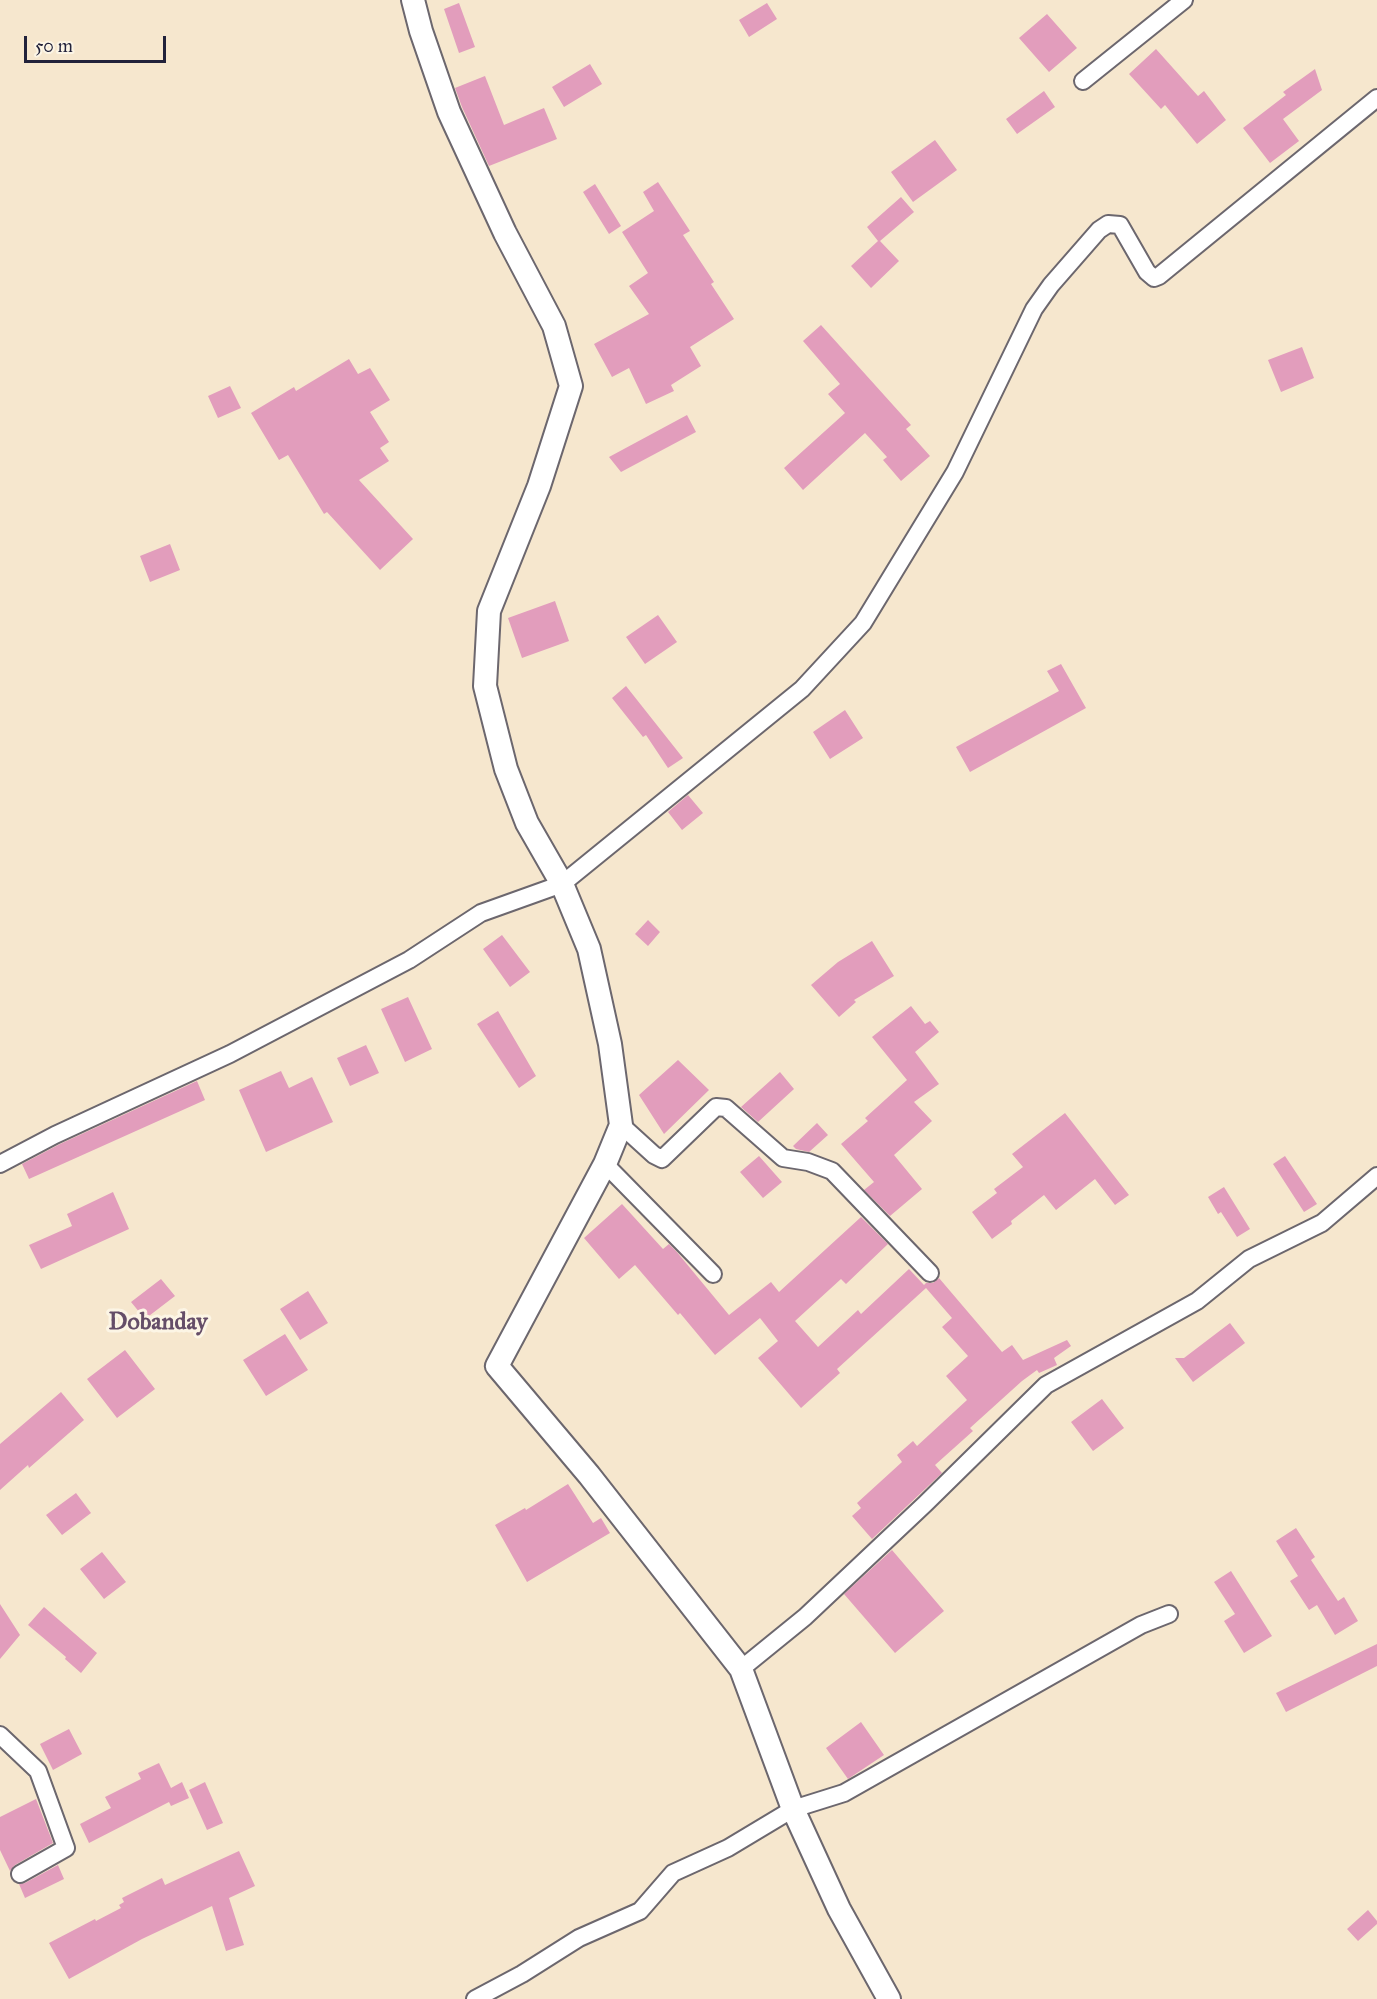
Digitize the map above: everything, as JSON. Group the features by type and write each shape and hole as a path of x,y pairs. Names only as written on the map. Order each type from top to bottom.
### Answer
{"street":[{"path":"412,0 449,112 505,233 554,326 571,386 539,486 489,611 485,686 506,769 527,823 562,884 589,948 610,1044 621,1125 605,1164 497,1366 589,1475 741,1669 793,1809 840,1909 889,1999"},
{"path":"1083,81 1184,0"},
{"path":"0,1164 55,1135 230,1054 408,960 481,913 562,884 802,689 863,623 955,472 1034,309 1051,285 1099,230 1108,224 1120,225 1147,272 1154,278 1159,276 1377,98"},
{"path":"621,1125 654,1155 662,1159 716,1107 726,1108 783,1158 808,1162 832,1172 930,1273"},
{"path":"605,1164 713,1274"},
{"path":"741,1669 805,1617 925,1504 1046,1385 1197,1301 1249,1259 1322,1223 1377,1176"},
{"path":"476,1999 522,1974 579,1938 640,1911 674,1873 728,1848 793,1809 844,1793 1141,1625 1169,1614"},
{"path":"0,1735 38,1771 66,1848 20,1874"}],"building":[{"path":"459,3 475,47 459,53 444,9"},
{"path":"767,3 777,19 749,37 739,20"},
{"path":"1047,14 1077,48 1049,72 1019,38"},
{"path":"1156,49 1198,96 1204,91 1226,120 1197,144 1165,105 1161,109 1129,74"},
{"path":"590,64 602,84 564,107 552,87"},
{"path":"1315,69 1322,90 1283,119 1299,141 1270,163 1243,128 1286,95 1283,92"},
{"path":"485,76 504,125 544,108 557,139 489,166 455,88"},
{"path":"1044,91 1055,107 1017,134 1006,119"},
{"path":"935,140 957,170 913,202 891,172"},
{"path":"658,182 690,231 683,235 714,282 711,284 734,319 690,347 701,366 671,385 674,391 646,404 629,368 612,377 594,344 649,314 629,286 648,273 622,232 654,211 643,192"},
{"path":"595,184 621,226 609,234 583,192"},
{"path":"901,197 914,212 880,241 899,261 871,288 851,266 878,241 867,227"},
{"path":"821,325 911,425 906,429 930,456 901,481 883,460 887,457 865,433 803,490 784,468 845,413 828,394 840,384 803,341"},
{"path":"1302,347 1314,378 1281,392 1268,360"},
{"path":"349,359 358,374 370,368 390,400 370,412 389,442 380,448 389,461 359,480 413,539 380,570 327,512 324,514 288,455 279,460 251,413 294,387 296,391"},
{"path":"230,386 241,408 218,418 208,396"},
{"path":"687,415 696,432 621,472 609,457"},
{"path":"170,544 180,570 150,582 140,556"},
{"path":"555,601 569,641 522,658 508,618"},
{"path":"658,615 677,642 645,664 626,637"},
{"path":"1061,664 1086,708 970,772 956,747 1059,691 1047,671"},
{"path":"626,686 683,758 668,768 646,735 643,737 612,698"},
{"path":"845,710 863,738 830,759 813,732"},
{"path":"688,795 703,813 682,830 668,812"},
{"path":"648,920 660,932 648,946 635,934"},
{"path":"502,935 530,972 510,987 483,949"},
{"path":"872,941 894,976 854,1000 856,1002 839,1017 811,985 838,962"},
{"path":"408,997 432,1049 405,1062 381,1009"},
{"path":"911,1006 925,1024 930,1021 939,1032 915,1052 939,1084 914,1102 932,1121 894,1155 922,1189 890,1216 864,1190 874,1182 841,1144 868,1121 865,1118 907,1080 872,1037"},
{"path":"498,1011 536,1076 519,1088 477,1024"},
{"path":"366,1045 379,1073 350,1086 337,1058"},
{"path":"678,1060 709,1090 664,1134 639,1095"},
{"path":"281,1071 289,1088 312,1077 333,1122 266,1152 239,1090"},
{"path":"780,1072 794,1089 758,1122 741,1107"},
{"path":"197,1081 205,1100 29,1179 22,1164"},
{"path":"1065,1113 1129,1195 1115,1205 1095,1179 1056,1210 1044,1195 992,1239 972,1212 997,1193 994,1189 1023,1167 1012,1154"},
{"path":"817,1123 828,1135 809,1152 796,1149 793,1146"},
{"path":"759,1156 782,1182 763,1198 740,1172"},
{"path":"1285,1156 1317,1204 1304,1212 1273,1164"},
{"path":"1224,1187 1250,1229 1237,1237 1221,1212 1218,1214 1208,1197"},
{"path":"113,1192 129,1229 41,1269 29,1245 72,1226 67,1214"},
{"path":"622,1204 663,1249 669,1244 676,1251 729,1315 771,1282 779,1292 861,1217 888,1244 846,1284 841,1279 795,1321 818,1347 858,1310 861,1314 909,1269 924,1285 933,1283 939,1278 1002,1352 1012,1345 1023,1360 1067,1340 1071,1346 1054,1358 1057,1365 1039,1373 1037,1370 970,1428 973,1431 935,1465 942,1473 872,1539 852,1516 861,1508 857,1503 902,1462 897,1455 913,1441 917,1446 967,1400 946,1376 968,1356 942,1327 952,1318 926,1288 837,1369 840,1373 801,1408 758,1358 778,1341 760,1318 715,1355 635,1265 619,1279 584,1238"},
{"path":"161,1279 175,1296 145,1319 131,1302"},
{"path":"308,1291 328,1323 300,1340 280,1309"},
{"path":"1230,1323 1245,1343 1193,1382 1175,1358 1184,1358"},
{"path":"285,1334 308,1370 266,1396 243,1360"},
{"path":"125,1350 155,1389 117,1418 87,1379"},
{"path":"61,1392 84,1420 0,1490 0,1444"},
{"path":"1102,1399 1124,1428 1093,1451 1071,1422"},
{"path":"568,1484 593,1523 601,1518 610,1533 527,1582 495,1525 525,1508 526,1510"},
{"path":"76,1493 91,1513 62,1535 46,1515"},
{"path":"1296,1528 1315,1557 1311,1560 1338,1601 1344,1597 1358,1621 1335,1635 1317,1605 1309,1610 1290,1581 1298,1576 1276,1541"},
{"path":"892,1550 944,1611 895,1653 844,1594"},
{"path":"102,1552 126,1582 104,1599 80,1569"},
{"path":"1231,1571 1272,1636 1244,1653 1224,1621 1235,1614 1214,1582"},
{"path":"0,1604 20,1635 0,1659"},
{"path":"44,1607 97,1653 81,1673 28,1625"},
{"path":"1377,1644 1377,1666 1286,1712 1276,1693"},
{"path":"861,1722 884,1755 848,1779 826,1748"},
{"path":"69,1729 82,1754 53,1770 40,1744"},
{"path":"159,1763 171,1788 182,1782 189,1798 171,1806 169,1802 89,1843 80,1824 111,1808 105,1797 141,1779 138,1773"},
{"path":"205,1782 223,1823 207,1830 189,1790"},
{"path":"36,1799 53,1843 15,1865 10,1871 0,1850 0,1817"},
{"path":"239,1851 255,1886 229,1898 244,1945 226,1951 212,1906 142,1939 69,1979 49,1943 121,1908 119,1905 124,1902 122,1898 162,1878 165,1885"},
{"path":"58,1865 64,1879 25,1898 19,1884"},
{"path":"1368,1910 1377,1924 1358,1941 1347,1929"}],"district":[{"name":"Dobanday","path":"158,1323"}]}
